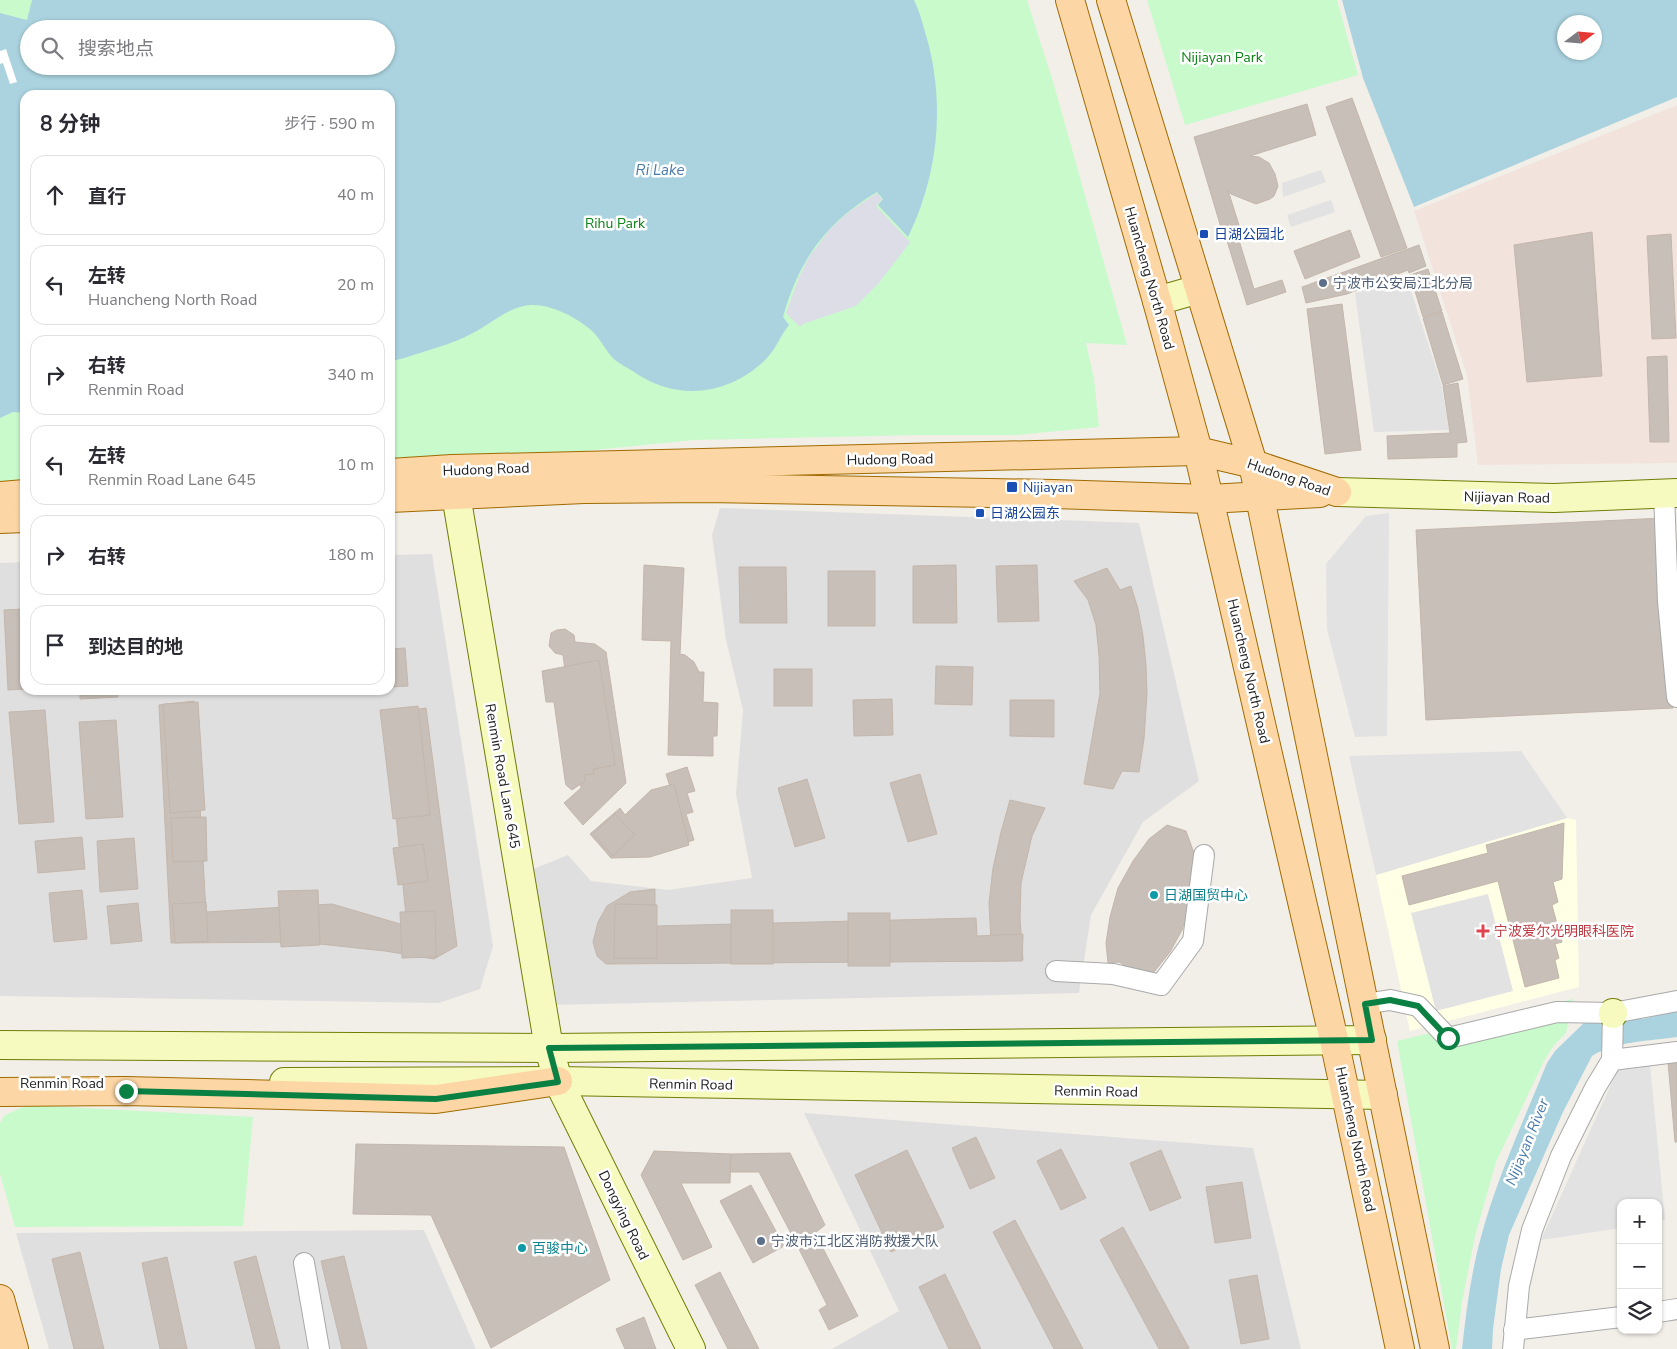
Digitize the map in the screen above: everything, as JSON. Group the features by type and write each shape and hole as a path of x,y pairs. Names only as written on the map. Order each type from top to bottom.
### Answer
{"main road":[{"name":"Huancheng North Road","path":"1070,0 1157,300 1198,451 1334,1040 1400,1349"},
{"path":"1111,0 1253,464 1435,1349"},
{"path":"1157,300 1199,289"},
{"name":"Hudong Road","path":"395,497 454,482 1198,451 1253,464 1337,492"},
{"name":"Hudong Road","path":"395,474 454,482 584,488 708,488 1053,494 1209,499 1337,492"},
{"name":"Renmin Road Lane 645","path":"454,482 549,1048 558,1082"},
{"name":"Nijiayan Road","path":"1337,492 1554,498 1670,493"},
{"path":"0,496 20,494"},
{"path":"0,519 20,518"},
{"path":"0,1045 549,1048 1372,1040"},
{"path":"0,1092 126,1091 436,1099 558,1082"},
{"name":"Renmin Road","path":"0,1083 558,1082 1346,1096 1383,1095"},
{"name":"Dongying Road","path":"558,1082 691,1349"},
{"path":"0,1299 14,1349"}],"street":[{"path":"1670,493 1668,601 1677,697"},
{"path":"1056,971 1113,974 1161,986 1193,941 1204,856"},
{"path":"1365,1004 1390,1000 1418,1006 1448,1038 1557,1012 1613,1014 1677,1001"},
{"path":"1613,1014 1612,1060 1595,1088 1561,1156 1532,1230 1519,1286 1513,1340 1617,1318"},
{"path":"1612,1060 1677,1052"},
{"path":"304,1263 320,1349"},
{"path":"1662,1311 1677,1309"}],"shaded area":[{"path":"1677,105 1677,463 1478,465 1467,375 1414,211"},
{"path":"1321,170 1326,182 1283,197 1282,183"},
{"path":"877,193 882,199 876,206 910,242 878,284 856,306 803,324 800,327 786,313 799,277 809,257 830,229 850,211"},
{"path":"1331,200 1335,212 1291,227 1287,215"},
{"path":"1407,279 1441,383 1449,430 1374,432 1355,293"},
{"path":"720,508 1139,523 1199,781 1143,822 1091,915 1079,993 551,1005 531,870 568,855 591,881 668,890 752,878 736,794 743,710 726,640 712,535"},
{"path":"1389,513 1387,736 1355,737 1327,629 1326,564 1366,516"},
{"path":"432,554 493,946 480,989 439,1003 0,996 0,563 20,562 20,695 395,695 395,555"},
{"path":"1521,751 1567,818 1376,875 1349,756"},
{"name":"宁波爱尔光明眼科医院","path":"1567,818 1576,820 1579,987 1410,1031 1376,875"},
{"path":"1488,894 1513,991 1436,1011 1411,913"},
{"path":"1650,1065 1665,1220 1662,1220 1662,1199 1617,1199 1617,1229 1541,1240 1618,1069"},
{"path":"804,1113 1253,1148 1301,1349 832,1349 899,1311"},
{"path":"424,1230 476,1349 49,1349 16,1233"}],"green space":[{"name":"Rihu Park","path":"0,0 1027,0 1054,85 1127,345 1086,343 1094,379 1099,427 1017,435 919,435 694,440 544,455 395,461 395,90 20,90 20,484 0,482"},
{"name":"Nijiayan Park","path":"1147,0 1337,0 1358,75 1185,125"},
{"path":"1573,999 1566,1033 1554,1045 1544,1061 1496,1162 1475,1236 1462,1302 1456,1349 1452,1349 1397,1041"},
{"path":"28,1105 253,1117 243,1226 15,1227 0,1174 0,1123 5,1115"}],"water":[{"name":"Ri Lake","path":"32,0 914,0 932,58 936,84 936,136 933,162 927,188 908,237 878,205 883,199 877,192 859,204 829,230 806,260 797,278 783,317 789,325 766,359 744,376 720,387 693,391 679,390 652,382 615,360 595,334 572,317 549,307 533,305 508,312 477,331 446,345 395,360 395,90 20,90 20,413 13,412 0,418 0,13 27,20"},
{"path":"1342,0 1677,0 1677,97 1414,207 1363,78"},
{"name":"Nijiayan River","path":"1677,1011 1677,1037 1622,1044 1592,1056 1563,1112 1509,1235 1501,1269 1492,1349 1462,1349 1477,1251 1487,1215 1511,1149 1547,1063 1555,1051 1588,1019 1642,1019"}],"pier":[{"path":"6,49 17,82 10,84 3,63 0,64 0,51"}],"building":[{"path":"1352,98 1407,248 1381,257 1326,107"},
{"path":"1307,104 1316,135 1250,156 1259,157 1269,163 1275,174 1278,186 1274,196 1256,204 1231,194 1228,190 1242,235 1225,241 1194,137"},
{"path":"1350,230 1360,257 1305,279 1294,251"},
{"path":"1592,232 1602,376 1527,382 1514,245"},
{"path":"1671,234 1676,338 1652,339 1647,236"},
{"path":"1238,237 1254,289 1282,280 1286,292 1247,305 1227,241"},
{"path":"1419,245 1426,266 1409,273 1408,270 1347,294 1306,303 1302,287"},
{"path":"1428,269 1442,311 1423,317 1410,275"},
{"path":"1342,304 1361,450 1325,454 1307,309"},
{"path":"1442,312 1463,379 1443,385 1423,318"},
{"path":"1667,356 1669,442 1650,442 1647,357"},
{"path":"1458,383 1467,442 1457,443 1457,457 1388,459 1387,436 1450,433 1443,386"},
{"path":"1663,518 1673,708 1426,720 1416,530"},
{"path":"644,565 684,568 680,654 685,655 694,662 699,672 704,672 703,702 718,703 717,736 713,736 713,756 668,755 671,641 642,640"},
{"path":"956,565 957,623 913,623 913,566"},
{"path":"1037,565 1039,621 998,622 996,566"},
{"path":"739,567 786,567 787,623 740,623"},
{"path":"1107,568 1120,590 1131,586 1143,636 1147,693 1144,739 1139,772 1122,771 1113,789 1084,784 1100,693 1099,656 1096,625 1088,600 1074,581"},
{"path":"828,571 875,571 875,626 828,626"},
{"path":"20,609 20,689 8,690 4,610"},
{"path":"565,629 574,635 575,642 595,644 606,652 626,783 583,825 564,803 581,788 563,655 555,653 549,646 551,633"},
{"path":"405,648 408,686 395,687 395,649"},
{"path":"599,660 615,765 593,769 594,774 584,775 585,781 572,790 566,785 554,702 546,702 542,671"},
{"path":"936,666 973,667 972,705 935,704"},
{"path":"774,669 812,669 812,706 774,706"},
{"path":"80,695 118,695 118,697 80,699"},
{"path":"892,699 893,735 854,736 853,700"},
{"path":"1010,700 1054,700 1054,737 1010,736"},
{"path":"194,701 206,912 332,904 407,926 386,714 426,708 457,946 434,959 385,951 301,942 171,943 159,705"},
{"path":"198,702 205,810 170,813 163,704"},
{"path":"418,706 430,815 393,819 380,710"},
{"path":"45,710 54,822 19,824 9,712"},
{"path":"116,720 123,817 86,819 79,722"},
{"path":"687,767 695,791 687,793 693,812 686,814 694,840 668,848 658,814 670,811 666,795 672,793 666,774"},
{"path":"920,774 937,834 908,842 890,783"},
{"path":"807,779 825,838 795,847 778,788"},
{"path":"674,784 689,845 650,857 611,858 590,834 620,808 625,815 651,790"},
{"path":"1010,800 1045,808 1032,836 1021,883 1020,919 1023,960 992,961 989,903 993,868"},
{"path":"615,814 635,835 613,856 593,834"},
{"path":"206,817 207,861 173,862 171,818"},
{"path":"1564,823 1562,879 1553,882 1558,902 1552,905 1562,942 1555,944 1559,958 1555,960 1559,978 1525,987 1498,881 1409,905 1402,876 1488,853 1486,845"},
{"name":"日湖国贸中心","path":"1167,825 1186,831 1194,853 1195,871 1191,902 1182,930 1170,952 1150,977 1141,969 1131,969 1119,962 1108,963 1106,943 1110,917 1118,888 1133,861 1149,839"},
{"path":"82,837 85,869 38,873 35,841"},
{"path":"134,838 138,889 100,892 97,841"},
{"path":"423,844 428,881 398,885 393,848"},
{"path":"655,889 655,926 976,918 977,936 1023,934 1022,961 606,964 597,956 593,942 598,922 607,906 630,892"},
{"path":"82,890 87,939 54,942 49,893"},
{"path":"318,890 320,945 281,947 278,891"},
{"path":"206,902 208,941 175,943 172,904"},
{"path":"138,903 142,941 111,944 107,906"},
{"path":"615,904 657,905 657,958 614,958"},
{"path":"731,910 773,910 773,964 731,964"},
{"path":"435,911 436,957 402,958 400,912"},
{"path":"848,913 890,913 890,966 848,966"},
{"path":"1677,1061 1677,1142 1675,1142 1668,1062"},
{"path":"976,1137 995,1178 970,1189 952,1148"},
{"name":"百骏中心","path":"356,1144 564,1147 610,1280 491,1348 431,1215 353,1214"},
{"path":"1061,1149 1086,1198 1061,1210 1037,1161"},
{"path":"907,1150 944,1227 891,1252 855,1175"},
{"path":"1161,1150 1181,1198 1150,1211 1130,1163"},
{"path":"654,1151 731,1154 730,1183 681,1183 712,1247 683,1260 641,1175"},
{"path":"790,1153 825,1225 815,1233 796,1243 759,1172 730,1172 731,1154"},
{"path":"1242,1182 1251,1238 1215,1243 1206,1187"},
{"path":"751,1185 784,1246 753,1263 720,1201"},
{"path":"1015,1220 1083,1349 1054,1349 993,1232"},
{"path":"1123,1227 1189,1348 1159,1349 1100,1240"},
{"path":"815,1233 858,1316 829,1330 819,1310 827,1305 796,1243"},
{"path":"80,1252 104,1349 74,1349 52,1259"},
{"path":"256,1256 280,1349 256,1349 234,1262"},
{"path":"344,1256 367,1349 342,1349 321,1261"},
{"path":"167,1257 187,1349 160,1349 142,1263"},
{"path":"720,1272 759,1349 728,1349 695,1285"},
{"path":"945,1274 981,1349 949,1349 919,1287"},
{"path":"1257,1275 1269,1339 1241,1344 1229,1280"},
{"path":"644,1317 656,1349 625,1349 616,1329"}],"place":[{"name":"日湖公园北","path":"1204,234"},
{"name":"宁波市公安局江北分局","path":"1323,283"},
{"name":"Nijiayan","path":"1012,487"},
{"name":"日湖公园东","path":"980,513"},
{"name":"日湖国贸中心","path":"1154,895"},
{"name":"宁波爱尔光明眼科医院","path":"1483,931"},
{"name":"宁波市江北区消防救援大队","path":"761,1241"},
{"name":"百骏中心","path":"522,1248"}],"route":[{"path":"126,1091 436,1099 558,1082 549,1048 1372,1040 1365,1004 1390,1000 1418,1006 1448,1038"}]}
